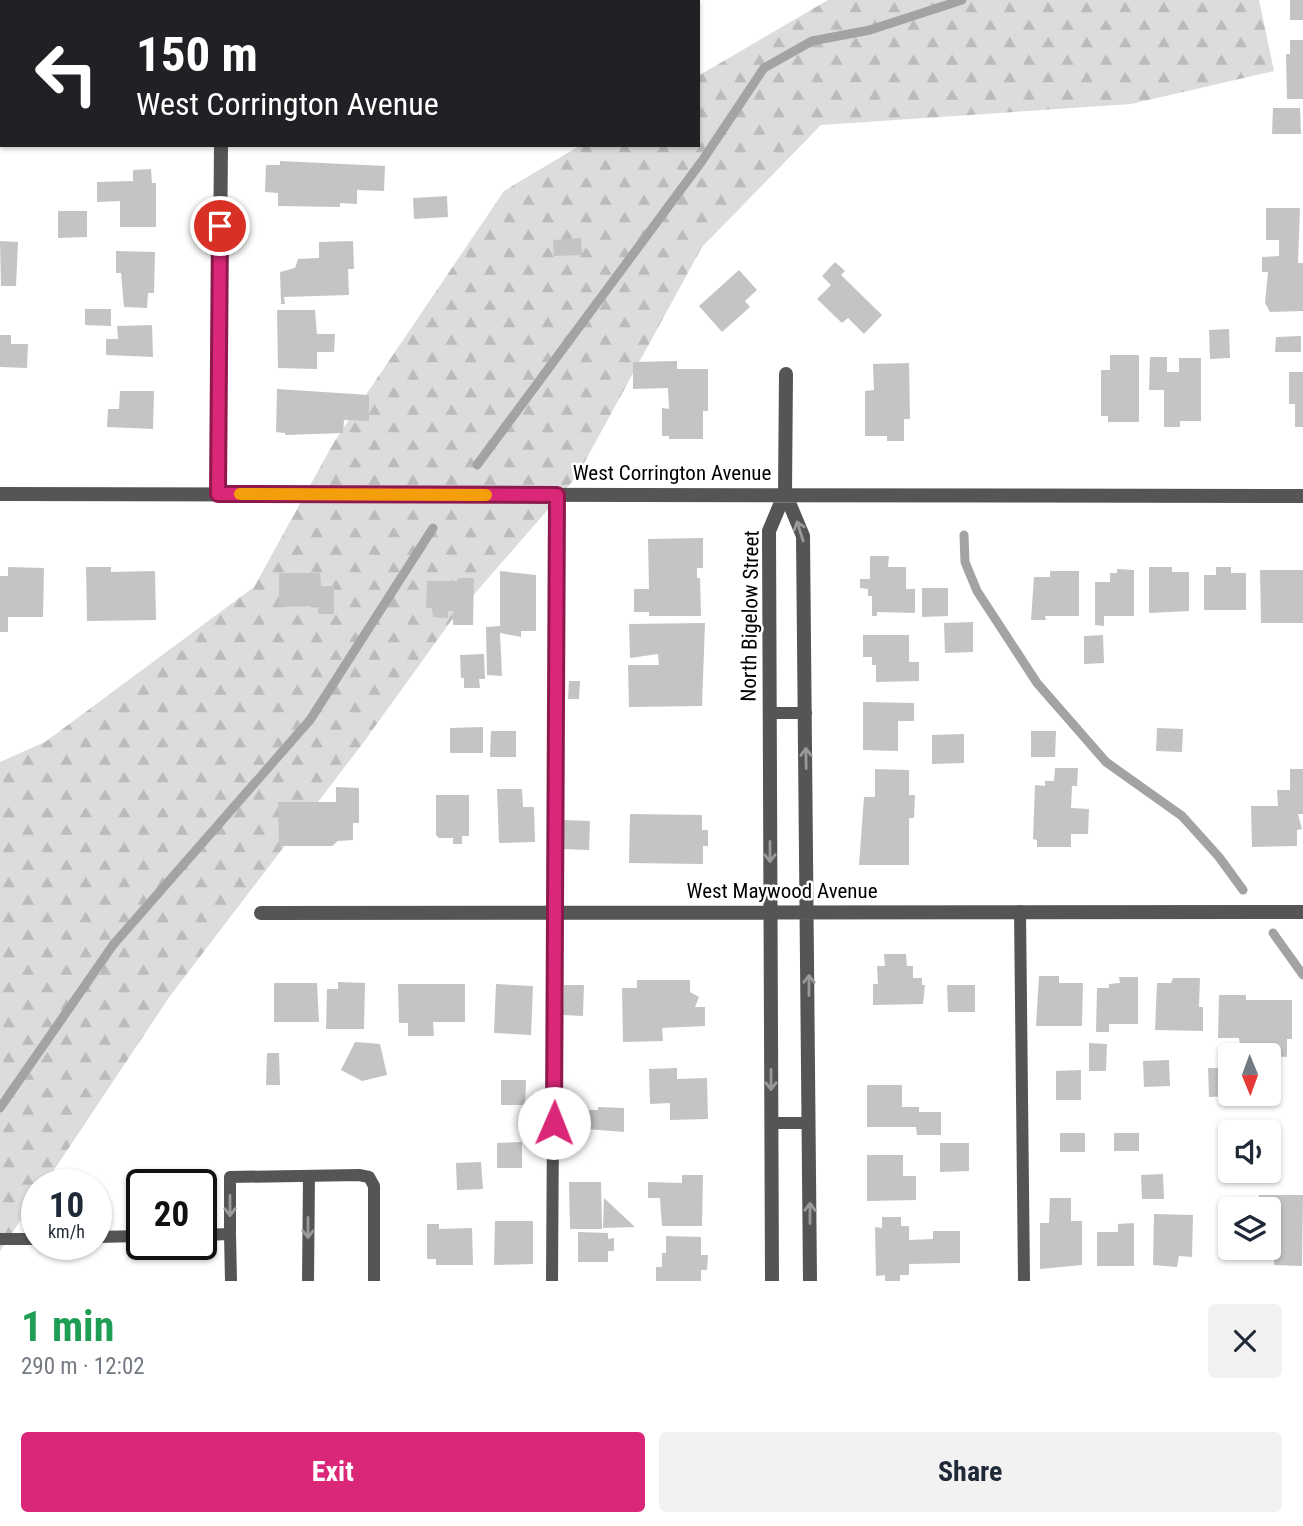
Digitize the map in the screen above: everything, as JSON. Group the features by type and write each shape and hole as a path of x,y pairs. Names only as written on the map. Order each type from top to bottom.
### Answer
{"street":[{"path":"218,494 221,147"},
{"path":"786,374 785,493 803,536 810,1281"},
{"name":"West Corrington Avenue","path":"0,494 785,493 1303,496"},
{"name":"North Bigelow Street","path":"772,1281 769,531 785,493"},
{"name":"West Maywood Avenue","path":"261,913 1303,912"}],"lane":[{"path":"552,1281 557,495"},
{"path":"769,713 806,713"},
{"path":"1020,911 1024,1281"},
{"path":"771,1123 809,1123"},
{"path":"308,1281 309,1176"},
{"path":"231,1281 230,1177 309,1176 369,1177 374,1186 374,1281"},
{"path":"217,1234 230,1234"},
{"path":"0,1239 21,1239"}],"green space":[{"path":"828,0 1259,0 1274,71 1131,104 821,125 702,247 577,476 451,621 363,743 170,996 55,1169 21,1169 21,1220 0,1251 0,762 45,742 254,587 334,442 504,191 578,147 700,147 700,75"}],"building":[{"path":"1290,0 1303,0 1303,20 1290,20"},
{"path":"1290,40 1303,40 1303,99 1287,99 1286,54 1290,54"},
{"path":"1273,108 1300,108 1301,134 1272,134"},
{"path":"280,161 385,166 384,191 357,190 357,204 340,203 340,207 278,206 278,193 265,192 266,165 280,165"},
{"path":"151,169 152,183 156,183 156,227 120,227 120,201 97,202 97,182 133,181 133,170"},
{"path":"447,196 448,217 414,219 413,198"},
{"path":"1266,208 1300,208 1298,263 1303,263 1303,311 1270,312 1265,303 1268,272 1262,272 1262,257 1279,256 1279,240 1266,240"},
{"path":"58,211 87,211 87,237 58,238"},
{"path":"581,238 582,255 554,256 553,240"},
{"path":"0,241 18,242 16,286 1,286"},
{"path":"353,241 354,269 348,269 349,295 284,297 285,304 281,304 280,272 295,268 298,259 319,258 319,242"},
{"path":"116,251 155,252 154,293 148,293 147,308 124,307 121,273 116,273"},
{"path":"835,262 845,271 841,275 882,315 864,334 848,318 842,323 817,299 831,285 822,276"},
{"path":"739,270 757,290 745,301 750,307 722,332 699,306"},
{"path":"85,309 111,309 111,326 85,325"},
{"path":"277,310 315,310 317,334 335,334 334,352 317,352 317,369 278,368"},
{"path":"152,325 153,357 106,355 106,339 118,339 117,326"},
{"path":"1229,329 1230,358 1210,359 1209,330"},
{"path":"0,335 11,335 11,344 28,344 27,368 0,367"},
{"path":"1301,336 1301,352 1275,352 1276,337"},
{"path":"1110,355 1139,355 1139,422 1108,422 1108,416 1101,416 1101,370 1110,370"},
{"path":"1150,357 1167,357 1167,372 1179,372 1179,358 1201,358 1201,421 1180,421 1180,427 1164,427 1164,390 1149,390"},
{"path":"677,361 677,369 708,369 708,411 703,411 703,439 669,439 669,436 662,436 662,408 669,409 668,388 633,389 633,362"},
{"path":"909,363 910,419 904,419 904,441 887,441 887,436 865,436 865,391 874,390 873,364"},
{"path":"1289,372 1303,372 1303,427 1295,427 1295,404 1289,404"},
{"path":"277,389 369,395 369,421 344,420 343,433 285,435 276,432"},
{"path":"120,391 154,391 153,429 107,427 108,409 119,409"},
{"path":"703,538 703,568 697,568 697,578 700,578 701,616 649,616 649,612 634,612 634,589 649,589 648,539"},
{"path":"870,556 889,556 888,567 906,567 906,589 915,589 915,613 877,612 877,616 872,616 872,596 868,596 868,589 860,588 860,579 870,579"},
{"path":"8,567 44,568 43,617 8,617 8,632 0,632 0,576 8,576"},
{"path":"86,567 111,567 111,572 155,571 156,620 87,621"},
{"path":"1149,567 1172,567 1172,572 1189,572 1189,611 1149,613"},
{"path":"1216,567 1231,567 1231,573 1246,573 1246,610 1204,610 1204,575 1216,575"},
{"path":"1117,569 1134,570 1134,616 1104,616 1104,626 1095,625 1095,582 1110,582 1110,573 1117,573"},
{"path":"1260,570 1303,570 1303,623 1261,623"},
{"path":"500,571 536,575 536,631 521,631 521,637 500,633 502,676 487,675 486,627 500,626"},
{"path":"1050,571 1079,571 1079,616 1045,616 1046,620 1031,620 1034,577 1050,577"},
{"path":"279,573 320,573 321,586 334,586 334,614 318,614 318,606 279,607"},
{"path":"458,578 474,578 473,625 453,625 453,611 448,611 448,618 433,617 432,608 426,608 427,581 457,581"},
{"path":"922,588 948,588 948,616 922,617"},
{"path":"973,622 973,652 945,653 944,623"},
{"path":"705,623 702,706 629,707 628,665 659,665 658,654 630,658 629,624"},
{"path":"863,635 909,635 909,662 919,662 919,681 876,682 876,665 872,665 872,657 863,657"},
{"path":"1103,635 1104,663 1084,664 1084,636"},
{"path":"484,654 485,679 479,679 480,688 464,688 460,655"},
{"path":"569,681 580,681 579,699 568,699"},
{"path":"863,702 914,703 914,721 898,721 898,751 863,750"},
{"path":"483,727 483,753 450,753 450,728"},
{"path":"1157,728 1183,729 1182,752 1156,751"},
{"path":"491,731 516,731 516,757 490,757"},
{"path":"1031,731 1056,731 1055,757 1031,757"},
{"path":"964,734 964,763 932,764 932,735"},
{"path":"1055,768 1078,768 1077,786 1072,786 1071,808 1089,809 1088,834 1071,834 1071,847 1037,847 1037,840 1033,839 1035,785 1045,786 1045,781 1054,781"},
{"path":"875,769 909,770 909,795 915,795 914,818 909,818 909,865 859,865 864,797 875,797"},
{"path":"1290,769 1303,769 1303,814 1298,814 1302,829 1297,830 1297,846 1252,847 1251,806 1278,806 1277,790 1290,790"},
{"path":"336,787 359,788 359,823 353,823 353,840 338,841 332,846 279,846 278,802 336,802"},
{"path":"497,789 522,789 523,807 534,807 535,842 499,843"},
{"path":"436,795 469,795 469,836 462,836 462,844 453,844 453,838 439,838 436,835"},
{"path":"630,814 702,815 702,830 708,830 708,846 703,846 703,864 629,863"},
{"path":"563,820 590,821 589,850 562,849"},
{"path":"884,954 906,954 907,966 913,966 913,978 922,978 922,985 925,985 923,1004 873,1005 873,984 878,984 877,966 885,966"},
{"path":"1039,976 1059,976 1059,983 1083,983 1082,1026 1036,1026"},
{"path":"1119,977 1138,977 1138,1024 1109,1024 1109,1032 1096,1032 1097,988 1109,988 1109,984 1120,983"},
{"path":"1173,978 1200,978 1199,1007 1203,1007 1203,1031 1155,1030 1157,983 1171,983"},
{"path":"637,980 690,980 690,992 699,997 695,1007 705,1007 705,1026 662,1028 663,1041 623,1042 622,988 637,988"},
{"path":"338,982 365,983 364,1029 326,1029 327,989 338,989"},
{"path":"274,983 317,983 319,1022 274,1022"},
{"path":"398,984 465,984 465,1022 433,1022 434,1036 408,1036 408,1023 399,1023"},
{"path":"496,984 533,986 531,1035 494,1033"},
{"path":"564,985 584,985 583,1016 563,1015"},
{"path":"947,985 975,985 975,1012 948,1012"},
{"path":"1219,995 1246,995 1246,1000 1292,1000 1292,1039 1287,1039 1287,1057 1281,1057 1281,1043 1240,1043 1239,1038 1218,1038"},
{"path":"355,1042 380,1044 387,1075 362,1081 341,1070"},
{"path":"1089,1043 1107,1044 1106,1071 1089,1071"},
{"path":"267,1053 279,1053 280,1085 266,1085"},
{"path":"1169,1060 1170,1086 1144,1087 1143,1061"},
{"path":"677,1068 677,1079 707,1078 708,1119 670,1120 670,1103 650,1104 649,1069"},
{"path":"1208,1068 1218,1068 1218,1097 1209,1097"},
{"path":"1081,1070 1081,1100 1056,1100 1056,1071"},
{"path":"501,1080 526,1080 525,1105 501,1105"},
{"path":"867,1085 902,1085 902,1107 919,1107 919,1112 941,1112 941,1135 917,1135 916,1127 867,1127"},
{"path":"598,1107 624,1108 624,1132 586,1129 586,1110 598,1110"},
{"path":"1060,1133 1085,1133 1085,1152 1060,1152"},
{"path":"1114,1133 1139,1133 1139,1151 1114,1151"},
{"path":"522,1142 522,1168 497,1168 497,1143"},
{"path":"940,1143 969,1143 969,1171 940,1172"},
{"path":"867,1155 903,1155 903,1176 916,1176 916,1200 867,1201"},
{"path":"481,1162 483,1189 457,1190 456,1163"},
{"path":"1163,1174 1164,1199 1142,1199 1141,1175"},
{"path":"682,1175 703,1175 702,1226 662,1226 660,1198 648,1198 648,1182 682,1183"},
{"path":"569,1182 601,1182 602,1229 570,1229"},
{"path":"1303,1195 1302,1266 1274,1265 1274,1260 1281,1260 1281,1197 1259,1197"},
{"path":"604,1198 635,1227 603,1228"},
{"path":"1050,1198 1071,1198 1071,1221 1082,1221 1082,1265 1040,1269 1040,1223 1049,1223"},
{"path":"1154,1214 1193,1215 1192,1257 1179,1256 1177,1267 1153,1265"},
{"path":"882,1217 901,1217 901,1226 909,1226 909,1240 933,1239 933,1231 960,1231 960,1263 909,1264 909,1275 900,1275 900,1281 885,1281 885,1275 876,1276 875,1227 882,1228"},
{"path":"495,1221 533,1221 533,1264 494,1265"},
{"path":"1134,1223 1134,1266 1097,1266 1097,1232 1118,1232 1118,1224"},
{"path":"427,1224 439,1224 439,1229 472,1228 473,1265 436,1265 436,1259 427,1259"},
{"path":"578,1232 608,1233 608,1239 614,1238 614,1251 608,1251 608,1262 578,1262"},
{"path":"666,1236 701,1237 701,1255 708,1255 707,1270 701,1270 701,1281 656,1281 656,1267 662,1267 662,1253 666,1253"}],"waterway":[{"path":"477,465 702,161 764,68 812,41 870,30 962,0"},
{"path":"0,1108 113,945 310,720 433,528"},
{"path":"964,535 965,562 977,591 1037,683 1106,762 1182,816 1219,857 1243,890"},
{"path":"1273,933 1303,975"}],"slow traffic":[{"path":"240,494 486,495"}],"route":[{"path":"220,226 218,494 557,495 554,1123"}]}
